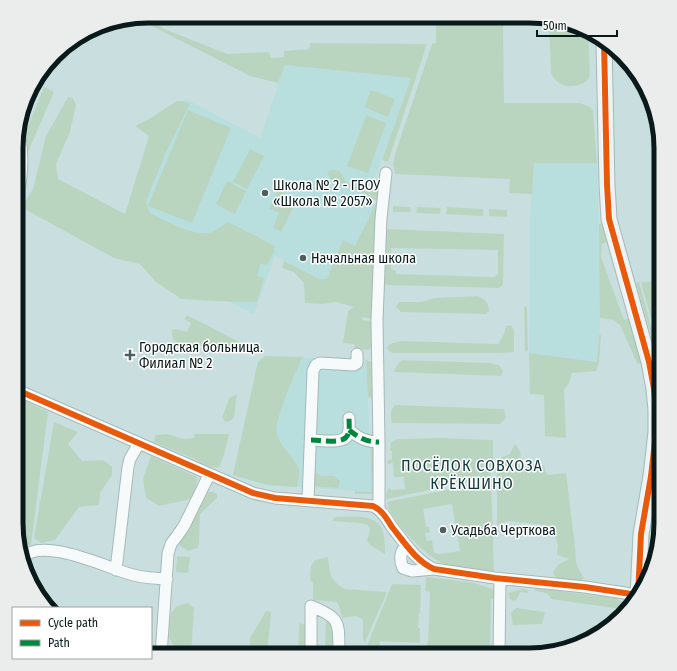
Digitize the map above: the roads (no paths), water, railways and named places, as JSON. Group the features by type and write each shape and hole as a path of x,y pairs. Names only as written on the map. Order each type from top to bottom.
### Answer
{"street":[{"path":"604,49 609,219 648,362 654,394"},
{"path":"379,509 377,296 381,218 386,173"},
{"path":"308,500 313,371 316,365 320,363 354,365 357,363 357,354"},
{"path":"23,393 241,489 263,496 372,505 379,509 421,561 434,569"},
{"path":"311,440 341,441 346,438 349,430 349,418"},
{"path":"349,430 361,439 370,442 379,442"},
{"path":"116,570 127,472 130,459 139,443"},
{"path":"639,583 641,534 654,450"},
{"path":"162,648 168,554 171,544 184,526 209,474"},
{"path":"406,544 400,555 400,560 403,568 412,571 434,569 500,579 586,587 631,594"},
{"path":"27,554 36,550 49,551 85,559 131,575 167,579"},
{"path":"500,579 500,648"},
{"path":"311,648 312,606 332,616 337,622 339,648"}],"place":[{"name":"Школа № 2 - ГБОУ «Школа № 2057»","path":"265,193"},
{"name":"Начальная школа","path":"303,258"},
{"name":"Городская больница. Филиал № 2","path":"130,355"},
{"name":"Усадьба Черткова","path":"443,530"}],"district":[{"name":"ПОСЁЛОК СОВХОЗА КРЁКШИНО","path":"472,474"}]}
